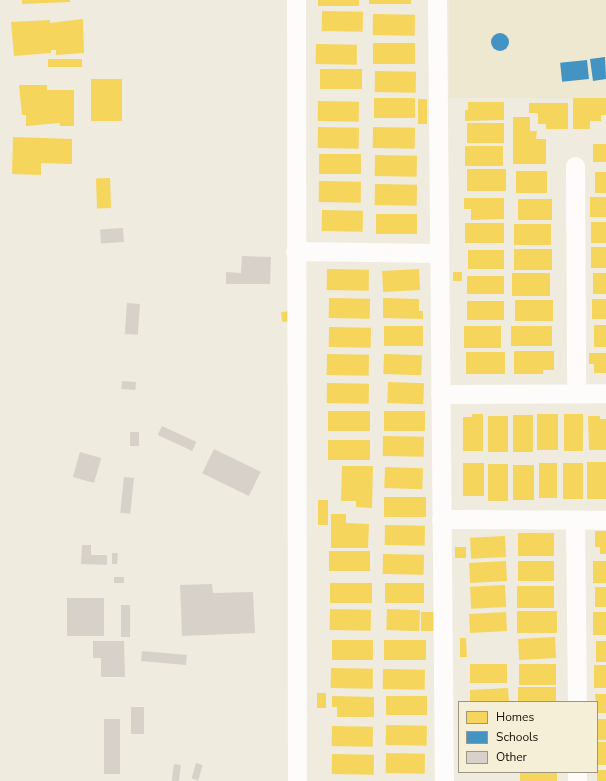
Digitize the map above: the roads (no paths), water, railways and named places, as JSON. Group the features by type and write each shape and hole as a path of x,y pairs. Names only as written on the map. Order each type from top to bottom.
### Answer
{"street":[{"path":"296,0 295,251 297,781"},
{"path":"437,0 438,253 444,781"},
{"path":"575,166 576,393"},
{"path":"295,251 438,253"},
{"path":"440,394 606,393"},
{"path":"441,519 606,520"},
{"path":"576,520 577,701"}]}
